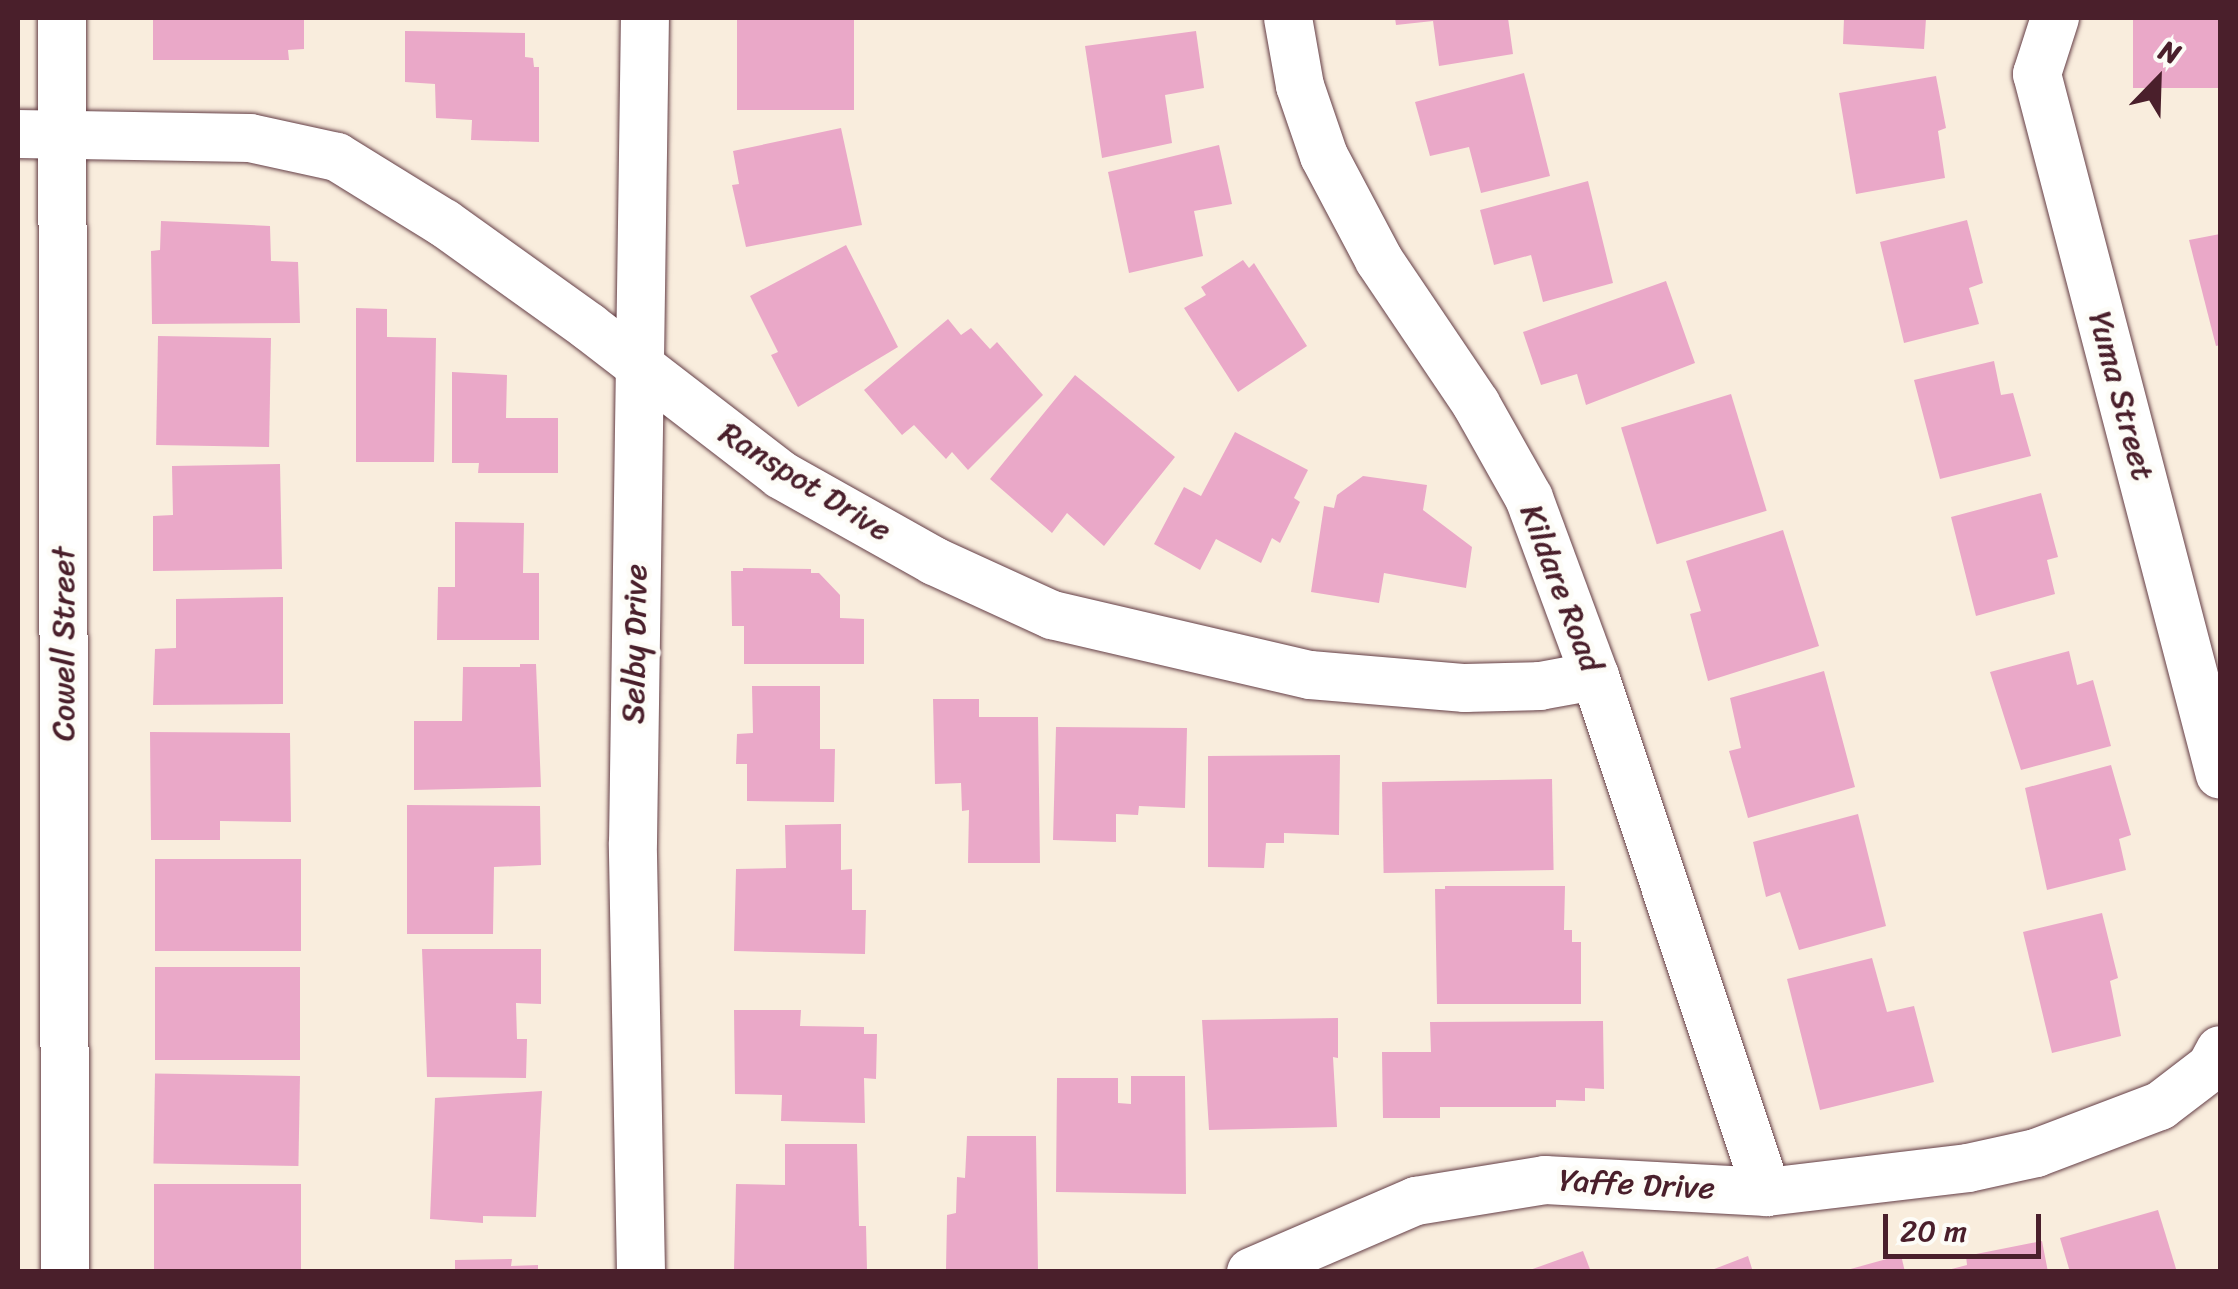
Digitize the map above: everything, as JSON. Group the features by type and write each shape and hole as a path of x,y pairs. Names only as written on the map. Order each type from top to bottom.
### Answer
{"street":[{"name":"Cowell Street","path":"62,18 65,1272"},
{"name":"Selby Drive","path":"641,1272 634,843 646,18"},
{"name":"Kildare Road","path":"1288,18 1300,86 1324,156 1379,260 1476,404 1529,498 1595,676 1767,1192"},
{"name":"Yuma Street","path":"2055,18 2036,74 2220,776"},
{"name":"Ranspot Drive","path":"18,134 250,138 337,157 444,223 781,475 934,561 1052,615 1310,674 1465,688 1540,686 1595,676"},
{"name":"Yaffe Drive","path":"1251,1272 1416,1202 1545,1180 1767,1192 1968,1168 2036,1153 2160,1106 2210,1068 2220,1050"}],"building":[{"path":"153,18 304,18 304,49 288,50 289,60 153,60"},
{"path":"737,18 854,18 854,110 737,110"},
{"path":"1395,18 1508,18 1513,54 1439,66 1433,21 1396,25"},
{"path":"1844,18 1926,18 1924,49 1843,44"},
{"path":"2133,18 2220,18 2220,88 2133,88"},
{"path":"405,31 525,33 525,57 533,58 534,67 539,67 539,142 471,140 472,120 436,118 435,84 405,82"},
{"path":"1196,31 1204,88 1165,95 1172,143 1102,158 1085,46"},
{"path":"1524,73 1550,176 1481,193 1469,147 1430,156 1415,102"},
{"path":"1936,76 1946,128 1938,131 1945,178 1856,194 1839,93"},
{"path":"841,128 862,225 746,247 732,185 739,184 733,151"},
{"path":"1219,145 1232,204 1194,211 1203,256 1129,273 1108,172"},
{"path":"1588,181 1613,283 1543,302 1531,255 1494,265 1480,210"},
{"path":"1967,220 1983,283 1969,288 1979,324 1904,343 1880,242"},
{"path":"161,221 270,226 271,261 298,262 300,323 152,324 151,251 160,250"},
{"path":"2220,234 2220,345 2216,346 2189,240"},
{"path":"846,245 898,347 798,407 771,355 778,352 750,296"},
{"path":"1243,260 1249,268 1254,263 1307,346 1238,392 1184,308 1206,295 1201,287"},
{"path":"1666,281 1695,363 1586,405 1577,374 1541,385 1523,332"},
{"path":"356,308 387,309 387,337 436,338 434,462 356,462"},
{"path":"948,319 961,335 971,328 990,349 997,342 1043,395 968,470 952,452 946,459 914,425 902,435 864,390"},
{"path":"158,336 271,338 269,447 156,445"},
{"path":"1994,361 2001,395 2013,393 2031,456 1940,479 1914,380"},
{"path":"452,372 507,375 506,418 558,418 558,473 478,473 479,463 452,463"},
{"path":"1075,375 1175,457 1104,546 1067,513 1052,533 990,479"},
{"path":"1731,394 1767,511 1657,544 1621,428"},
{"path":"1235,432 1308,470 1294,498 1300,502 1280,543 1272,538 1261,563 1216,539 1200,570 1154,544 1184,487 1201,496"},
{"path":"280,464 282,569 153,571 153,516 173,515 172,466"},
{"path":"1363,476 1427,485 1423,510 1472,547 1466,588 1384,573 1379,603 1311,592 1324,506 1334,508 1337,495"},
{"path":"2041,493 2058,557 2047,560 2055,594 1976,616 1951,517"},
{"path":"455,522 524,523 523,573 539,573 539,640 437,640 438,587 455,587"},
{"path":"1783,530 1819,646 1708,681 1690,614 1701,611 1686,561"},
{"path":"811,569 811,573 819,573 840,595 840,618 864,619 864,664 744,664 744,626 732,626 731,571"},
{"path":"283,597 283,704 153,705 155,649 176,648 176,599"},
{"path":"2069,651 2077,685 2093,680 2111,746 2021,770 1990,672"},
{"path":"536,664 541,787 414,790 414,721 462,721 463,667"},
{"path":"1824,671 1855,787 1748,818 1729,751 1741,748 1730,698"},
{"path":"752,686 820,686 820,749 835,749 834,802 747,801 747,764 736,764 737,734 753,733"},
{"path":"933,699 979,699 979,717 1038,717 1040,863 968,863 969,810 962,811 961,783 935,784"},
{"path":"1056,727 1187,728 1185,808 1139,806 1138,815 1116,814 1116,842 1053,840"},
{"path":"150,732 290,733 291,822 220,821 220,840 151,840"},
{"path":"1340,755 1339,835 1284,833 1284,843 1266,843 1264,868 1208,867 1208,756"},
{"path":"2111,765 2131,835 2119,839 2126,870 2047,890 2025,788"},
{"path":"1552,779 1554,870 1384,873 1382,782"},
{"path":"407,805 540,806 541,865 494,867 493,934 407,934"},
{"path":"1858,814 1886,926 1799,950 1780,892 1766,897 1753,842"},
{"path":"841,824 841,870 852,869 852,910 866,910 865,954 734,951 736,869 786,868 785,825"},
{"path":"155,859 301,859 301,951 155,951"},
{"path":"1565,886 1564,930 1572,930 1572,942 1581,942 1581,1004 1437,1004 1435,889"},
{"path":"2102,913 2118,978 2110,981 2121,1036 2052,1053 2023,932"},
{"path":"422,949 541,949 541,1004 516,1003 517,1039 527,1039 526,1078 427,1077"},
{"path":"1872,958 1887,1012 1914,1006 1934,1082 1820,1110 1787,979"},
{"path":"155,967 300,967 300,1060 155,1060"},
{"path":"734,1010 801,1010 800,1026 864,1027 864,1034 877,1034 876,1079 864,1078 865,1123 781,1121 782,1095 735,1094"},
{"path":"1338,1018 1338,1058 1333,1057 1337,1127 1209,1130 1202,1020"},
{"path":"1603,1021 1604,1089 1585,1088 1585,1101 1556,1100 1556,1107 1440,1107 1440,1118 1383,1118 1382,1052 1431,1052 1430,1022"},
{"path":"155,1073 300,1076 298,1166 153,1163"},
{"path":"1131,1076 1185,1076 1186,1194 1056,1192 1057,1078 1118,1078 1118,1103 1131,1104"},
{"path":"542,1091 536,1217 483,1216 483,1223 430,1219 435,1098"},
{"path":"967,1136 1036,1136 1038,1272 946,1270 947,1215 956,1213 957,1177 965,1178"},
{"path":"785,1144 857,1144 859,1226 866,1226 867,1270 734,1269 736,1184 785,1185"},
{"path":"154,1184 301,1184 301,1272 154,1272"},
{"path":"2158,1210 2177,1272 2070,1272 2060,1238"},
{"path":"2042,1241 2048,1272 1940,1272 1967,1265 1966,1256"},
{"path":"1583,1251 1591,1272 1527,1272 1527,1271"},
{"path":"1901,1255 1905,1272 1847,1272 1847,1270"},
{"path":"1748,1256 1753,1272 1709,1272 1709,1271"},
{"path":"512,1259 511,1266 538,1265 538,1272 455,1272 455,1260"}]}
